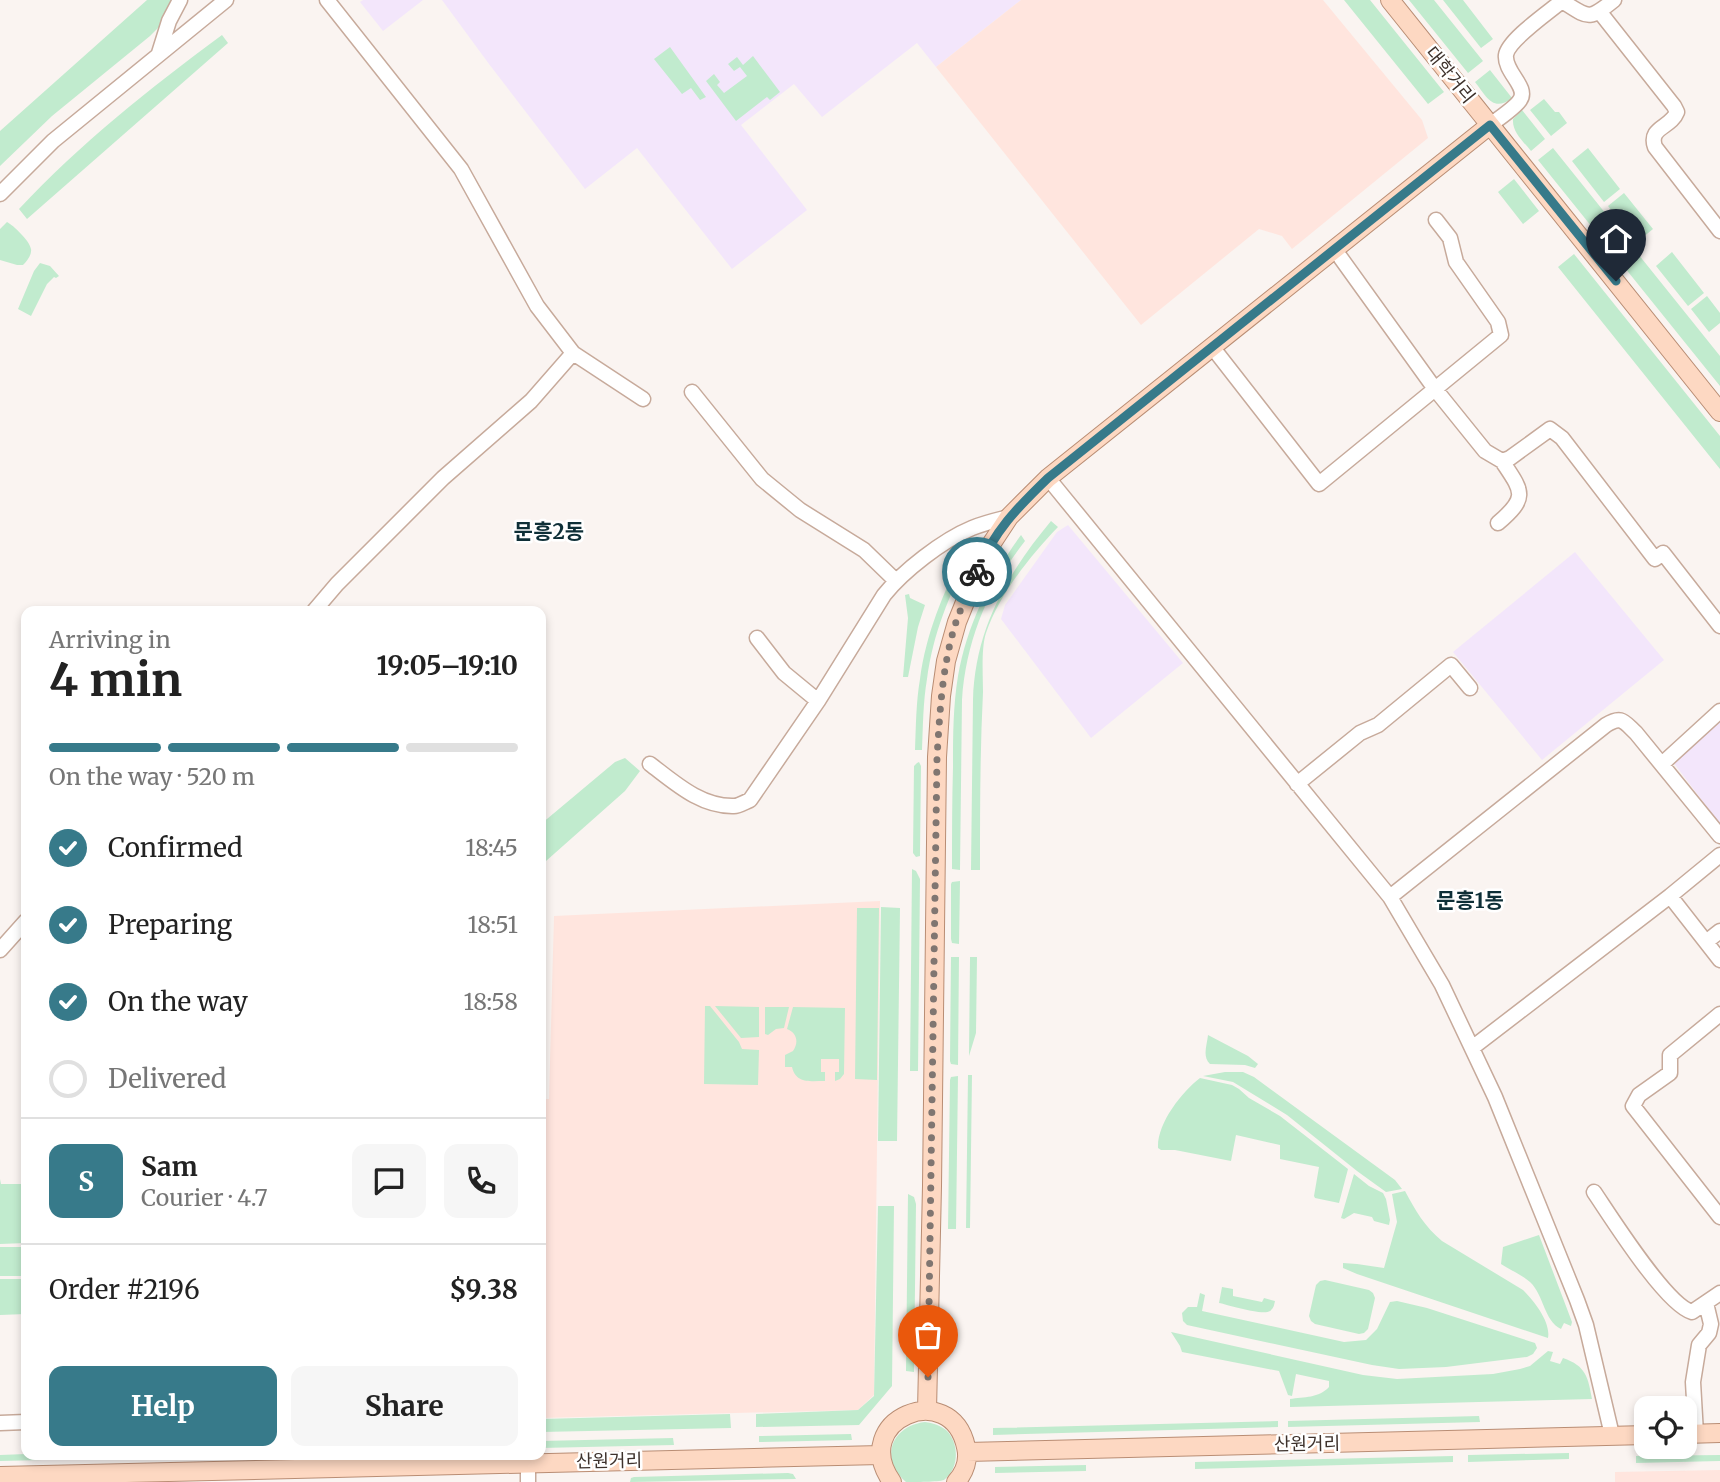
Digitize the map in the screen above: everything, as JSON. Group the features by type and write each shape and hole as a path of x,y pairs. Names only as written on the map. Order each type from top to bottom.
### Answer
{"main road":[{"name":"대학거리","path":"1390,0 1720,412"},
{"path":"927,1411 937,757 941,696 946,661 957,621 984,555 1009,517 1048,478 1490,125"},
{"path":"892,1482 886,1473 881,1455 886,1433 906,1414 920,1410 947,1416 957,1425 964,1437 966,1464 956,1482"},
{"path":"1697,1434 1720,1433"},
{"name":"산원거리","path":"967,1452 1634,1435"},
{"name":"산원거리","path":"0,1476 414,1460 528,1463 881,1455"}],"street":[{"path":"159,53 169,21 180,0"},
{"path":"0,194 53,141 226,0"},
{"path":"327,0 461,169 537,306 573,353 643,399"},
{"path":"1490,125 1520,101 1522,94 1507,66 1506,54 1511,44 1561,1 1585,16 1594,15 1614,0"},
{"path":"1599,11 1674,106 1677,112 1675,118 1654,134 1655,147 1720,231"},
{"path":"1213,348 1319,484 1501,335 1498,322 1456,262 1450,238 1436,220"},
{"path":"1335,250 1434,389 1485,451 1502,461 1520,487 1514,509 1498,523"},
{"path":"318,606 443,478 531,401 573,353"},
{"path":"692,392 762,479 800,510 864,550 896,580"},
{"path":"1502,461 1550,429 1562,438 1655,559 1663,553 1720,626"},
{"path":"1048,478 1390,897 1442,985 1495,1097 1586,1325 1612,1435"},
{"path":"650,764 685,790 708,802 736,806 750,800 896,580 941,545 972,528 1009,517"},
{"path":"757,638 784,673 818,701"},
{"path":"1297,784 1360,733 1378,725 1451,665 1470,688"},
{"path":"1662,764 1720,711"},
{"path":"1390,897 1615,719 1622,720 1636,733 1720,836"},
{"path":"1472,1048 1720,855"},
{"path":"1670,896 1720,960"},
{"path":"0,950 21,927"},
{"path":"1706,942 1720,931"},
{"path":"1720,1014 1670,1055 1670,1073 1639,1095 1633,1106 1720,1217"},
{"path":"1594,1192 1649,1271 1687,1310 1692,1312 1720,1293"},
{"path":"1692,1396 1699,1345 1709,1333 1711,1324 1706,1303"},
{"path":"0,1423 21,1422"},
{"path":"528,1463 528,1482"}],"shaded area":[{"path":"423,0 383,31 360,2"},
{"path":"442,0 1021,0 936,67 917,43 822,117 794,84 741,125 807,210 732,269 637,148 585,189"},
{"path":"1021,0 1323,0 1422,120 1428,138 1292,249 1282,236 1259,229 1141,325 936,67"},
{"path":"1068,525 1183,663 1091,738 1001,619 1005,605 1057,532"},
{"path":"1575,552 1664,660 1542,760 1453,652"},
{"path":"1720,720 1720,824 1673,762"},
{"path":"880,901 874,1395 858,1410 546,1418 546,1099 549,1099 554,916"},
{"path":"1720,1470 1720,1482 1615,1482 1615,1472"}],"green space":[{"path":"147,0 175,0 166,20 150,36 52,116 0,166 0,131"},
{"path":"1344,0 1370,0 1444,92 1428,104"},
{"path":"1409,0 1434,0 1483,61 1468,73"},
{"path":"1443,0 1463,0 1493,39 1481,48"},
{"path":"222,35 228,43 27,219 19,209 66,162 142,96"},
{"path":"670,47 706,97 700,100 691,88 682,94 654,59"},
{"path":"753,56 780,92 770,100 767,97 736,121 706,81 714,74 720,82 717,85 724,93 747,76 740,67 734,71 728,64 737,57 743,65"},
{"path":"1490,70 1512,98 1500,104 1490,101 1475,82"},
{"path":"1544,99 1567,123 1551,136 1530,110"},
{"path":"1522,110 1545,139 1531,151 1513,124 1513,119"},
{"path":"1553,148 1720,356 1720,386 1538,160"},
{"path":"1588,148 1620,189 1604,202 1572,161"},
{"path":"1514,179 1539,211 1523,224 1498,192"},
{"path":"1624,193 1653,229 1637,242 1608,206"},
{"path":"7,222 30,246 30,256 23,265 0,260 0,229"},
{"path":"1672,252 1704,293 1688,306 1656,266"},
{"path":"1574,254 1720,436 1720,469 1558,267"},
{"path":"40,263 50,266 59,276 47,284 31,316 18,309"},
{"path":"1707,296 1720,313 1720,323 1709,332 1691,309"},
{"path":"1051,521 1058,527 1026,563 1007,590 984,639 980,870 971,870 973,700 980,650 996,604 1008,582"},
{"path":"1021,535 1025,541 990,596 968,656 962,700 960,870 952,869 953,733 958,676 967,638 982,602"},
{"path":"964,552 970,555 955,585 933,646 925,697 922,750 915,750 918,696 926,646 942,598"},
{"path":"909,594 910,598 925,605 908,677 903,677 908,618 905,595"},
{"path":"625,758 640,771 625,791 546,861 546,820 615,762"},
{"path":"919,762 920,856 916,857 913,853 914,766"},
{"path":"912,869 920,879 918,1071 910,1071"},
{"path":"960,881 959,944 952,943 951,939 951,884"},
{"path":"881,907 900,908 897,1141 878,1141"},
{"path":"857,908 879,908 877,1080 855,1079"},
{"path":"951,957 959,957 958,1065 951,1064 950,1061"},
{"path":"970,957 977,957 976,1033 969,1056"},
{"path":"705,1006 710,1006 742,1049 759,1050 758,1085 704,1084"},
{"path":"715,1006 759,1007 759,1037 741,1038"},
{"path":"765,1007 789,1007 784,1028 765,1034"},
{"path":"793,1007 845,1008 844,1074 840,1079 835,1081 835,1072 839,1072 839,1059 821,1059 821,1072 825,1072 825,1081 800,1079 792,1067 785,1067 785,1055 793,1051 796,1044 795,1035 787,1029"},
{"path":"1208,1035 1258,1064 1255,1068 1245,1065 1210,1064 1206,1054"},
{"path":"1243,1072 1254,1077 1395,1180 1402,1189 1386,1192 1287,1115 1233,1082 1203,1076"},
{"path":"968,1075 972,1075 970,1228 966,1228"},
{"path":"958,1076 956,1229 948,1229 950,1080 951,1077"},
{"path":"1200,1078 1239,1089 1280,1116 1348,1169 1339,1203 1315,1198 1319,1167 1280,1159 1280,1145 1236,1135 1231,1161 1158,1148 1162,1128 1172,1109"},
{"path":"1354,1174 1383,1193 1389,1225 1354,1213 1341,1218"},
{"path":"0,1179 1,1184 21,1184 21,1243 0,1244"},
{"path":"1405,1191 1421,1218 1442,1241 1523,1290 1544,1319 1548,1338 1343,1268 1343,1263 1384,1268 1397,1222 1392,1194"},
{"path":"908,1194 914,1197 916,1204 914,1372 906,1371"},
{"path":"878,1206 894,1206 892,1386 859,1425 756,1427 756,1414 858,1410 874,1396"},
{"path":"1539,1235 1572,1322 1571,1326 1564,1323 1561,1329 1547,1314 1535,1287 1501,1264 1503,1247"},
{"path":"0,1247 21,1247 21,1276 0,1276"},
{"path":"0,1279 21,1279 21,1314 0,1315"},
{"path":"1325,1280 1373,1293 1375,1298 1368,1329 1364,1333 1311,1321 1309,1316 1316,1285"},
{"path":"1222,1287 1233,1289 1233,1296 1262,1302 1264,1298 1275,1301 1274,1306 1270,1311 1260,1312 1219,1303"},
{"path":"1200,1293 1205,1295 1202,1311 1344,1342 1366,1340 1377,1329 1390,1302 1397,1301 1535,1343 1537,1348 1527,1357 1446,1367 1399,1369 1372,1365 1187,1325 1183,1321 1182,1313 1188,1307 1197,1307"},
{"path":"1171,1332 1363,1375 1397,1379 1493,1374 1520,1369 1530,1366 1548,1351 1553,1352 1550,1361 1560,1364 1563,1358 1577,1365 1585,1373 1592,1399 1290,1407 1290,1399 1321,1393 1329,1387 1329,1381 1296,1374 1292,1396 1288,1395 1279,1371 1182,1352"},
{"path":"730,1414 731,1428 546,1432 546,1419"},
{"path":"1479,1416 1480,1422 1288,1427 1288,1421"},
{"path":"1278,1421 1278,1427 993,1435 993,1428"},
{"path":"925,1422 941,1427 950,1435 956,1455 953,1469 944,1480 906,1482 893,1463 893,1445 904,1430"},
{"path":"851,1434 852,1440 759,1442 759,1436"},
{"path":"673,1438 674,1445 546,1448 546,1441"},
{"path":"1569,1453 1569,1459 1468,1462 1468,1455"},
{"path":"21,1454 21,1460 42,1460 0,1461 0,1455"},
{"path":"1697,1455 1720,1455 1720,1461 1636,1463 1636,1459 1697,1459"},
{"path":"1453,1456 1453,1462 1195,1469 1195,1462"},
{"path":"1086,1465 1086,1471 995,1473 995,1467"},
{"path":"793,1474 796,1479 630,1482 634,1477"}],"way so far":[{"path":"928,1377 937,757 946,661 957,621 977,572"}],"district":[{"name":"문흥2동","path":"549,532"},
{"name":"문흥1동","path":"1470,901"}],"route":[{"path":"977,572 984,555 1009,517 1048,478 1490,125 1616,281"}]}
